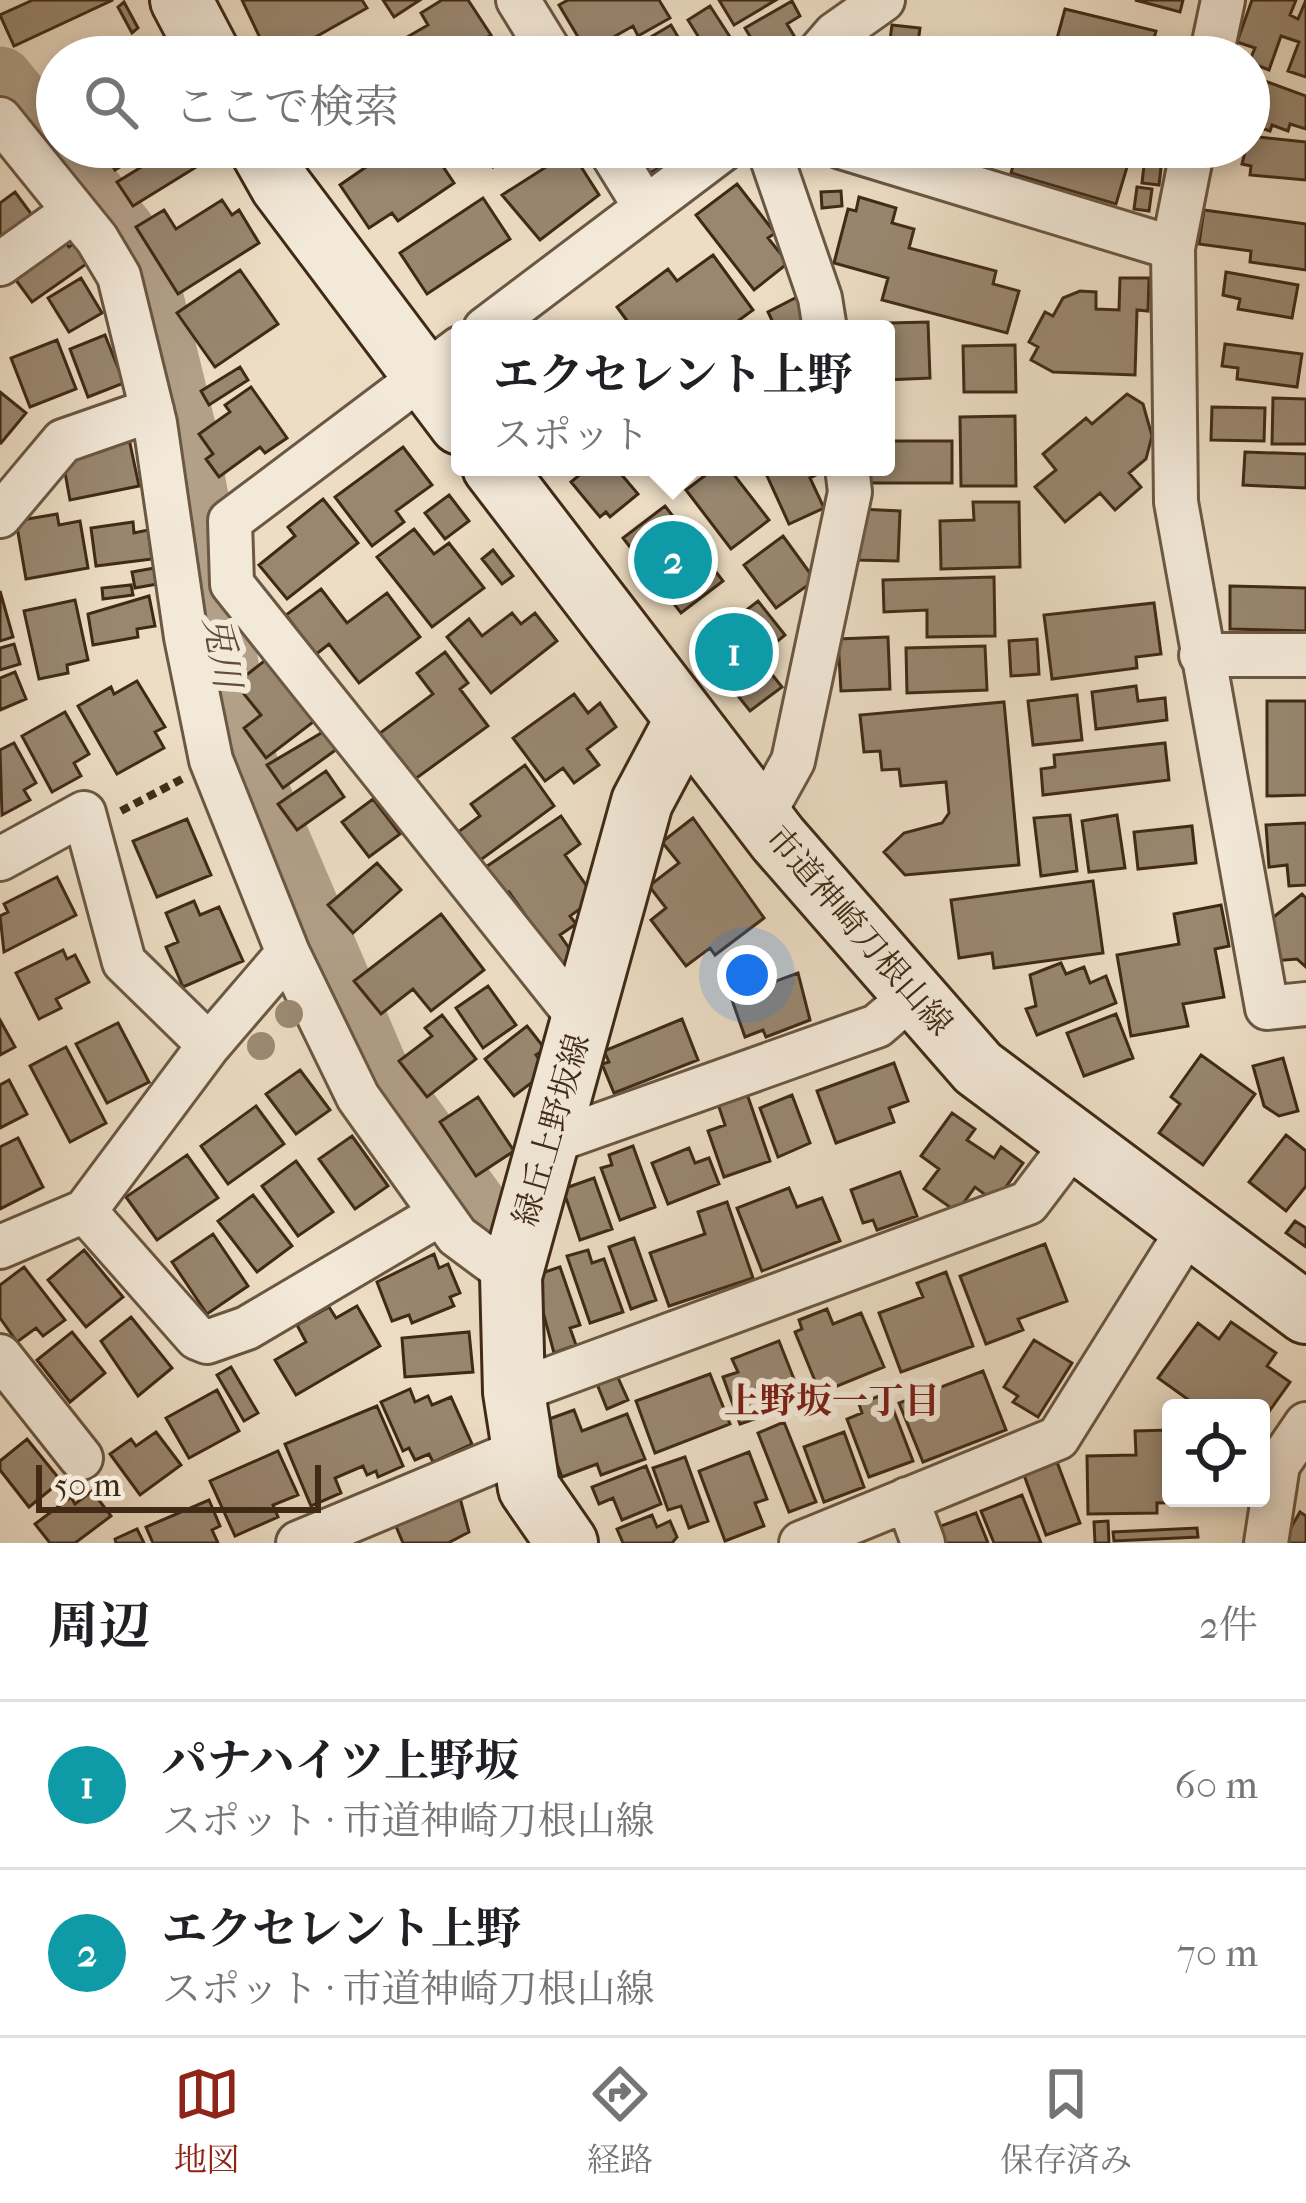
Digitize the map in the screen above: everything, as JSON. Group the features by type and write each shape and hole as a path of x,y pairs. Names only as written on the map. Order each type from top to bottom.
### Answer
{"street":[{"path":"181,0 200,36"},
{"path":"518,0 540,36"},
{"path":"821,30 884,0"},
{"path":"1215,36 1223,0"},
{"path":"0,119 36,164"},
{"path":"39,168 119,277 152,410 186,637 211,760 288,953 350,1086 440,1214 473,1252 511,1276"},
{"path":"271,168 280,186 442,362 451,393"},
{"path":"621,168 645,206"},
{"path":"497,320 697,168"},
{"path":"775,168 824,320"},
{"path":"910,168 1173,248"},
{"path":"1189,168 1173,248 1176,502 1267,1008 1306,1004"},
{"path":"0,264 74,212"},
{"path":"442,362 230,521 232,584 582,1022"},
{"path":"0,516 63,440 152,410"},
{"name":"市道神崎刀根山線","path":"500,476 762,817 978,1069 1306,1313"},
{"path":"762,817 793,760 850,492 848,476"},
{"path":"1201,655 1306,656"},
{"name":"緑丘上野坂線","path":"567,1543 529,1488 521,1450 514,1391 511,1276 642,802 685,721"},
{"path":"0,859 84,813 124,962 208,1045"},
{"path":"0,1246 85,1211 208,1045 288,953"},
{"path":"548,1143 877,1026 912,996"},
{"path":"514,1391 1028,1203 1075,1141"},
{"path":"85,1211 197,1338 207,1342 247,1328 440,1214"},
{"path":"801,1543 1058,1438 1190,1227"},
{"path":"0,1356 81,1459"},
{"path":"1266,1543 1278,1465 1306,1424"},
{"path":"298,1543 521,1450"},
{"path":"907,1499 923,1543"}],"path":[{"path":"142,800 174,783"}],"building":[{"path":"33,0 113,0 14,46 0,15"},
{"path":"242,0 362,0 367,8 317,36 259,36"},
{"path":"383,0 420,0 394,17"},
{"path":"442,0 468,0 491,35 409,36 428,25 421,13"},
{"path":"568,0 659,0 670,18 638,36 633,26 615,36 577,36 559,5"},
{"path":"719,0 776,0 734,25"},
{"path":"1135,0 1183,0 1180,12"},
{"path":"1252,0 1296,0 1290,15 1298,19 1306,0 1306,77 1288,71 1299,42 1281,36 1270,67 1270,36 1239,36"},
{"path":"792,1 800,16 787,24 794,36 750,36 745,28"},
{"path":"124,2 138,28 132,33 118,7"},
{"path":"710,6 729,36 698,36 688,20"},
{"path":"1065,9 1156,31 1155,36 1058,36"},
{"path":"671,25 677,36 652,36"},
{"path":"892,25 920,28 919,36 891,36"},
{"path":"1270,83 1306,96 1306,129 1290,124 1288,131 1272,125 1270,131"},
{"path":"1270,138 1306,142 1306,180 1250,175 1251,168 1270,168"},
{"path":"140,168 195,168 133,206 117,182"},
{"path":"365,168 444,168 454,183 398,221 392,213 369,228 340,185"},
{"path":"544,168 582,168 599,195 540,240 502,195"},
{"path":"1012,168 1127,168 1116,204 1011,173"},
{"path":"1144,168 1161,168 1159,185 1142,183"},
{"path":"737,184 775,233 768,238 788,263 754,290 696,215"},
{"path":"1137,187 1152,189 1149,211 1134,209"},
{"path":"841,191 842,206 822,208 821,192"},
{"path":"15,192 32,215 0,239 0,203"},
{"path":"859,197 896,208 892,223 914,229 909,248 996,271 993,284 1019,291 1007,333 882,300 888,278 834,263 848,209 856,211"},
{"path":"483,198 510,239 427,294 400,253"},
{"path":"222,200 232,215 239,210 259,243 178,294 136,227 164,210 176,229"},
{"path":"1204,210 1306,224 1306,270 1250,262 1251,251 1199,244"},
{"path":"61,237 69,247 78,240 92,260 32,302 10,272"},
{"path":"713,255 753,310 739,320 626,320 617,307 668,269 677,281"},
{"path":"240,270 278,324 215,367 177,313"},
{"path":"1226,272 1298,285 1292,318 1238,309 1240,299 1223,295"},
{"path":"81,278 102,313 69,332 48,298"},
{"path":"1120,278 1149,278 1148,311 1137,310 1135,375 1053,372 1031,360 1038,347 1029,342 1045,312 1053,316 1063,298 1080,291 1096,292 1096,309 1119,310"},
{"path":"797,297 808,320 772,320 768,312"},
{"path":"928,322 930,378 895,380 895,323"},
{"path":"105,335 124,383 88,397 70,349"},
{"path":"57,340 76,389 30,407 11,358"},
{"path":"1225,344 1302,354 1297,387 1237,379 1238,368 1222,366"},
{"path":"1015,345 1016,392 964,392 963,346"},
{"path":"240,367 248,380 209,405 201,391"},
{"path":"251,387 287,438 265,453 260,447 219,477 206,459 213,454 199,434 230,412 225,405"},
{"path":"0,392 26,413 1,443 0,442"},
{"path":"1127,394 1143,404 1152,436 1146,459 1129,473 1141,487 1115,510 1100,493 1065,522 1035,487 1056,470 1043,454 1086,418 1092,424"},
{"path":"1273,398 1306,399 1306,444 1272,444"},
{"path":"1212,407 1265,408 1264,441 1211,440"},
{"path":"1015,416 1016,486 961,486 960,417"},
{"path":"128,434 139,486 70,500 62,456"},
{"path":"895,441 952,441 952,483 869,483 869,476 895,476"},
{"path":"403,447 432,485 396,511 404,522 372,546 335,497"},
{"path":"1245,452 1306,454 1306,488 1243,485"},
{"path":"578,476 623,476 638,494 610,517 606,512 600,517 571,482"},
{"path":"704,476 735,476 769,520 731,549 686,490"},
{"path":"767,476 814,476 810,478 824,508 789,524"},
{"path":"449,495 469,521 445,539 425,513"},
{"path":"323,499 358,543 287,599 259,565 295,536 288,527"},
{"path":"973,502 1019,502 1020,567 941,569 940,521 974,520"},
{"path":"665,506 723,581 681,613 623,538"},
{"path":"859,509 900,511 898,561 857,560"},
{"path":"57,514 59,525 80,521 88,568 26,579 16,521"},
{"path":"133,522 134,533 148,530 152,559 96,566 91,528"},
{"path":"414,529 434,554 449,543 484,588 432,627 377,557"},
{"path":"783,536 815,580 776,608 744,565"},
{"path":"493,550 513,576 502,584 482,559"},
{"path":"160,567 163,583 135,588 132,572"},
{"path":"994,577 995,636 927,637 927,610 884,612 883,580"},
{"path":"131,585 133,595 103,599 102,588"},
{"path":"1230,586 1306,588 1306,631 1230,629"},
{"path":"321,589 347,623 387,593 420,637 359,683 329,644 315,655 286,615"},
{"path":"0,591 13,637 0,641"},
{"path":"149,596 155,626 137,629 138,637 93,645 88,614"},
{"path":"75,600 88,660 67,665 68,673 39,679 24,611"},
{"path":"758,601 785,635 758,657 782,687 750,711 699,647"},
{"path":"1154,603 1161,654 1136,657 1137,668 1052,679 1044,615"},
{"path":"512,613 521,624 535,613 557,641 491,693 447,637 469,619 482,636"},
{"path":"888,637 890,689 841,691 838,639"},
{"path":"1037,639 1039,674 1011,676 1009,641"},
{"path":"14,644 20,664 0,670 0,648"},
{"path":"985,646 987,690 907,693 906,648"},
{"path":"445,652 468,683 460,689 488,726 411,782 376,736 433,694 417,673"},
{"path":"273,654 321,716 266,758 244,728 261,715 244,694 244,677"},
{"path":"15,672 26,699 0,710 0,678"},
{"path":"137,681 165,727 155,732 164,748 117,774 78,706 111,687 114,694"},
{"path":"1136,686 1138,701 1165,698 1167,720 1096,729 1092,692"},
{"path":"574,694 588,713 600,703 616,727 587,749 599,765 574,783 563,768 545,781 513,738"},
{"path":"1077,695 1082,740 1033,745 1028,701"},
{"path":"1267,701 1306,701 1306,795 1267,796"},
{"path":"1004,702 1019,865 905,875 884,852 904,833 942,823 949,813 946,782 901,786 899,769 882,770 880,751 864,752 860,715"},
{"path":"65,712 89,754 74,763 81,776 52,792 22,736"},
{"path":"323,732 337,749 283,788 267,765"},
{"path":"14,743 36,783 24,790 30,800 2,815 0,750"},
{"path":"1165,743 1169,780 1043,795 1041,769 1055,767 1054,755"},
{"path":"525,765 554,806 475,864 454,835 480,816 471,804"},
{"path":"326,771 344,797 297,830 278,804"},
{"path":"373,799 400,834 369,857 342,822"},
{"path":"1070,815 1077,871 1041,876 1034,818"},
{"path":"1117,815 1125,868 1089,872 1082,821"},
{"path":"561,816 580,844 565,855 595,898 570,916 576,924 560,935 573,954 560,982 542,939 509,892 500,899 480,871"},
{"path":"693,818 764,918 715,955 710,948 686,966 651,920 666,908 649,886 679,863 662,842"},
{"path":"187,819 211,875 157,897 133,841"},
{"path":"1306,823 1306,885 1289,886 1287,865 1269,867 1266,825"},
{"path":"1192,826 1196,863 1138,869 1134,832"},
{"path":"377,863 401,890 353,933 328,905"},
{"path":"57,877 76,915 4,952 0,916 8,912 4,904"},
{"path":"1093,881 1103,953 994,968 992,953 959,958 951,900"},
{"path":"1302,894 1306,898 1306,967 1297,959 1273,961 1270,920"},
{"path":"194,901 200,915 219,907 243,961 183,987 166,947 178,942 166,913"},
{"path":"1221,905 1229,946 1215,949 1224,997 1183,1004 1188,1026 1131,1036 1117,955 1179,944 1174,914"},
{"path":"441,914 484,970 431,1011 413,989 381,1014 354,981"},
{"path":"63,950 67,959 75,955 89,982 56,999 61,1008 39,1019 16,973"},
{"path":"1061,963 1066,974 1084,967 1090,983 1106,976 1116,1003 1037,1035 1026,1009 1036,1006 1030,975"},
{"path":"754,973 760,987 798,973 810,1020 766,1037 763,1030 745,1037 726,983"},
{"path":"488,986 516,1025 483,1048 456,1008"},
{"path":"1116,1014 1133,1058 1084,1076 1067,1033"},
{"path":"442,1015 476,1059 427,1097 399,1061 432,1036 425,1028"},
{"path":"682,1019 698,1060 614,1093 602,1064 609,1062 604,1051"},
{"path":"0,1020 15,1047 0,1055"},
{"path":"118,1023 149,1082 107,1103 76,1044"},
{"path":"527,1026 545,1049 536,1055 547,1071 514,1096 485,1059"},
{"path":"66,1047 106,1123 70,1142 30,1066"},
{"path":"1201,1055 1255,1094 1203,1165 1159,1133 1180,1104 1171,1097"},
{"path":"1283,1058 1298,1111 1279,1116 1264,1106 1253,1066"},
{"path":"894,1063 908,1101 889,1108 894,1122 836,1143 817,1091"},
{"path":"300,1070 330,1110 296,1134 266,1094"},
{"path":"9,1080 27,1114 0,1128 0,1085"},
{"path":"746,1091 770,1161 724,1177 708,1131 725,1125 717,1101"},
{"path":"792,1095 810,1143 778,1157 760,1108"},
{"path":"478,1097 514,1151 476,1176 440,1122"},
{"path":"256,1106 284,1144 228,1184 201,1146"},
{"path":"952,1113 975,1129 967,1140 994,1158 1001,1147 1023,1163 995,1202 975,1187 957,1212 924,1189 939,1169 921,1156"},
{"path":"1286,1135 1306,1151 1306,1186 1286,1211 1249,1182"},
{"path":"352,1136 388,1186 355,1209 319,1159"},
{"path":"18,1138 43,1187 0,1209 0,1147"},
{"path":"633,1146 655,1207 620,1220 601,1168 612,1165 609,1155"},
{"path":"689,1148 695,1163 709,1158 719,1184 668,1204 652,1163"},
{"path":"187,1155 218,1198 157,1240 126,1197"},
{"path":"296,1161 333,1212 298,1236 262,1186"},
{"path":"900,1172 917,1216 877,1230 873,1220 863,1223 851,1190"},
{"path":"594,1178 612,1229 580,1240 563,1189"},
{"path":"789,1188 797,1207 822,1198 840,1241 762,1271 737,1208"},
{"path":"253,1195 292,1246 257,1272 218,1221"},
{"path":"727,1202 753,1278 669,1306 650,1253 705,1234 698,1212"},
{"path":"1295,1221 1306,1228 1306,1247 1286,1233"},
{"path":"213,1234 248,1286 207,1314 172,1262"},
{"path":"634,1238 656,1300 631,1309 609,1247"},
{"path":"1045,1244 1067,1301 1018,1319 1023,1330 986,1344 960,1276"},
{"path":"84,1250 123,1297 86,1327 48,1280"},
{"path":"588,1250 592,1263 604,1259 623,1312 590,1323 567,1256"},
{"path":"434,1254 439,1268 448,1264 460,1293 450,1297 454,1306 412,1323 409,1315 392,1321 377,1282"},
{"path":"24,1267 65,1320 43,1336 36,1328 17,1342 0,1318 0,1285"},
{"path":"560,1267 580,1325 570,1328 576,1345 554,1353 536,1286 542,1273"},
{"path":"946,1272 973,1346 901,1372 879,1313 923,1297 917,1283"},
{"path":"357,1306 380,1346 296,1395 275,1360 306,1342 297,1325 329,1307 336,1318"},
{"path":"827,1309 833,1324 861,1313 884,1367 820,1393 795,1332 802,1329 799,1320"},
{"path":"131,1317 172,1368 138,1396 101,1341"},
{"path":"1231,1322 1276,1353 1267,1366 1290,1382 1270,1410 1270,1399 1187,1399 1158,1378 1198,1323 1219,1339"},
{"path":"72,1332 105,1373 70,1402 37,1360"},
{"path":"469,1332 473,1372 405,1377 402,1338"},
{"path":"1034,1340 1072,1363 1038,1417 1013,1402 1018,1396 1004,1387"},
{"path":"779,1341 803,1402 740,1424 723,1377 738,1372 732,1359"},
{"path":"231,1367 258,1413 244,1421 217,1375"},
{"path":"615,1371 628,1400 607,1409 595,1379"},
{"path":"983,1371 1006,1430 923,1462 899,1403"},
{"path":"710,1374 730,1424 655,1453 636,1401"},
{"path":"410,1389 415,1402 428,1396 432,1405 451,1397 472,1444 433,1462 429,1454 415,1460 409,1448 403,1451 381,1402"},
{"path":"217,1390 239,1431 189,1458 166,1418"},
{"path":"887,1393 913,1461 869,1477 847,1419 862,1413 859,1404"},
{"path":"377,1406 403,1466 378,1477 376,1471 367,1475 363,1466 335,1478 341,1493 311,1506 285,1444"},
{"path":"574,1410 582,1431 627,1414 645,1459 601,1475 597,1464 562,1477 541,1422"},
{"path":"784,1422 816,1502 789,1512 758,1433"},
{"path":"1162,1430 1162,1503 1157,1503 1157,1513 1088,1514 1087,1456 1136,1455 1135,1431"},
{"path":"156,1432 181,1465 140,1495 110,1454 131,1439 136,1446"},
{"path":"844,1432 864,1487 824,1502 804,1447"},
{"path":"27,1439 61,1481 29,1507 0,1470 0,1461"},
{"path":"278,1451 298,1495 273,1505 278,1517 235,1536 210,1481"},
{"path":"749,1452 767,1499 755,1503 764,1526 725,1541 699,1471"},
{"path":"685,1457 708,1521 689,1528 681,1506 668,1510 653,1468"},
{"path":"1057,1462 1080,1523 1046,1535 1024,1475"},
{"path":"646,1466 661,1504 622,1520 613,1498 599,1504 592,1487"},
{"path":"92,1491 111,1516 75,1543 50,1543 35,1524 71,1497 75,1504"},
{"path":"1022,1495 1041,1543 994,1543 981,1511"},
{"path":"460,1498 469,1532 448,1543 403,1543 395,1524"},
{"path":"209,1500 220,1526 212,1530 218,1543 153,1543 146,1527"},
{"path":"1300,1512 1306,1516 1306,1543 1282,1543"},
{"path":"976,1513 988,1543 939,1543 933,1529"},
{"path":"652,1515 657,1527 670,1521 677,1537 672,1543 623,1543 617,1529"},
{"path":"1108,1521 1109,1543 1095,1543 1094,1522"},
{"path":"1197,1528 1198,1537 1114,1541 1113,1532"},
{"path":"137,1529 144,1543 116,1543 115,1539"}],"waterway":[{"name":"兎川","path":"0,81 36,126"},
{"name":"兎川","path":"70,168 121,232 142,270 182,431 241,759 374,1070 480,1216"}],"place":[{"name":"エクセレント上野","path":"673,560"},
{"name":"パナハイツ上野坂","path":"734,652"}],"district":[{"name":"上野坂一丁目","path":"832,1401"}]}
